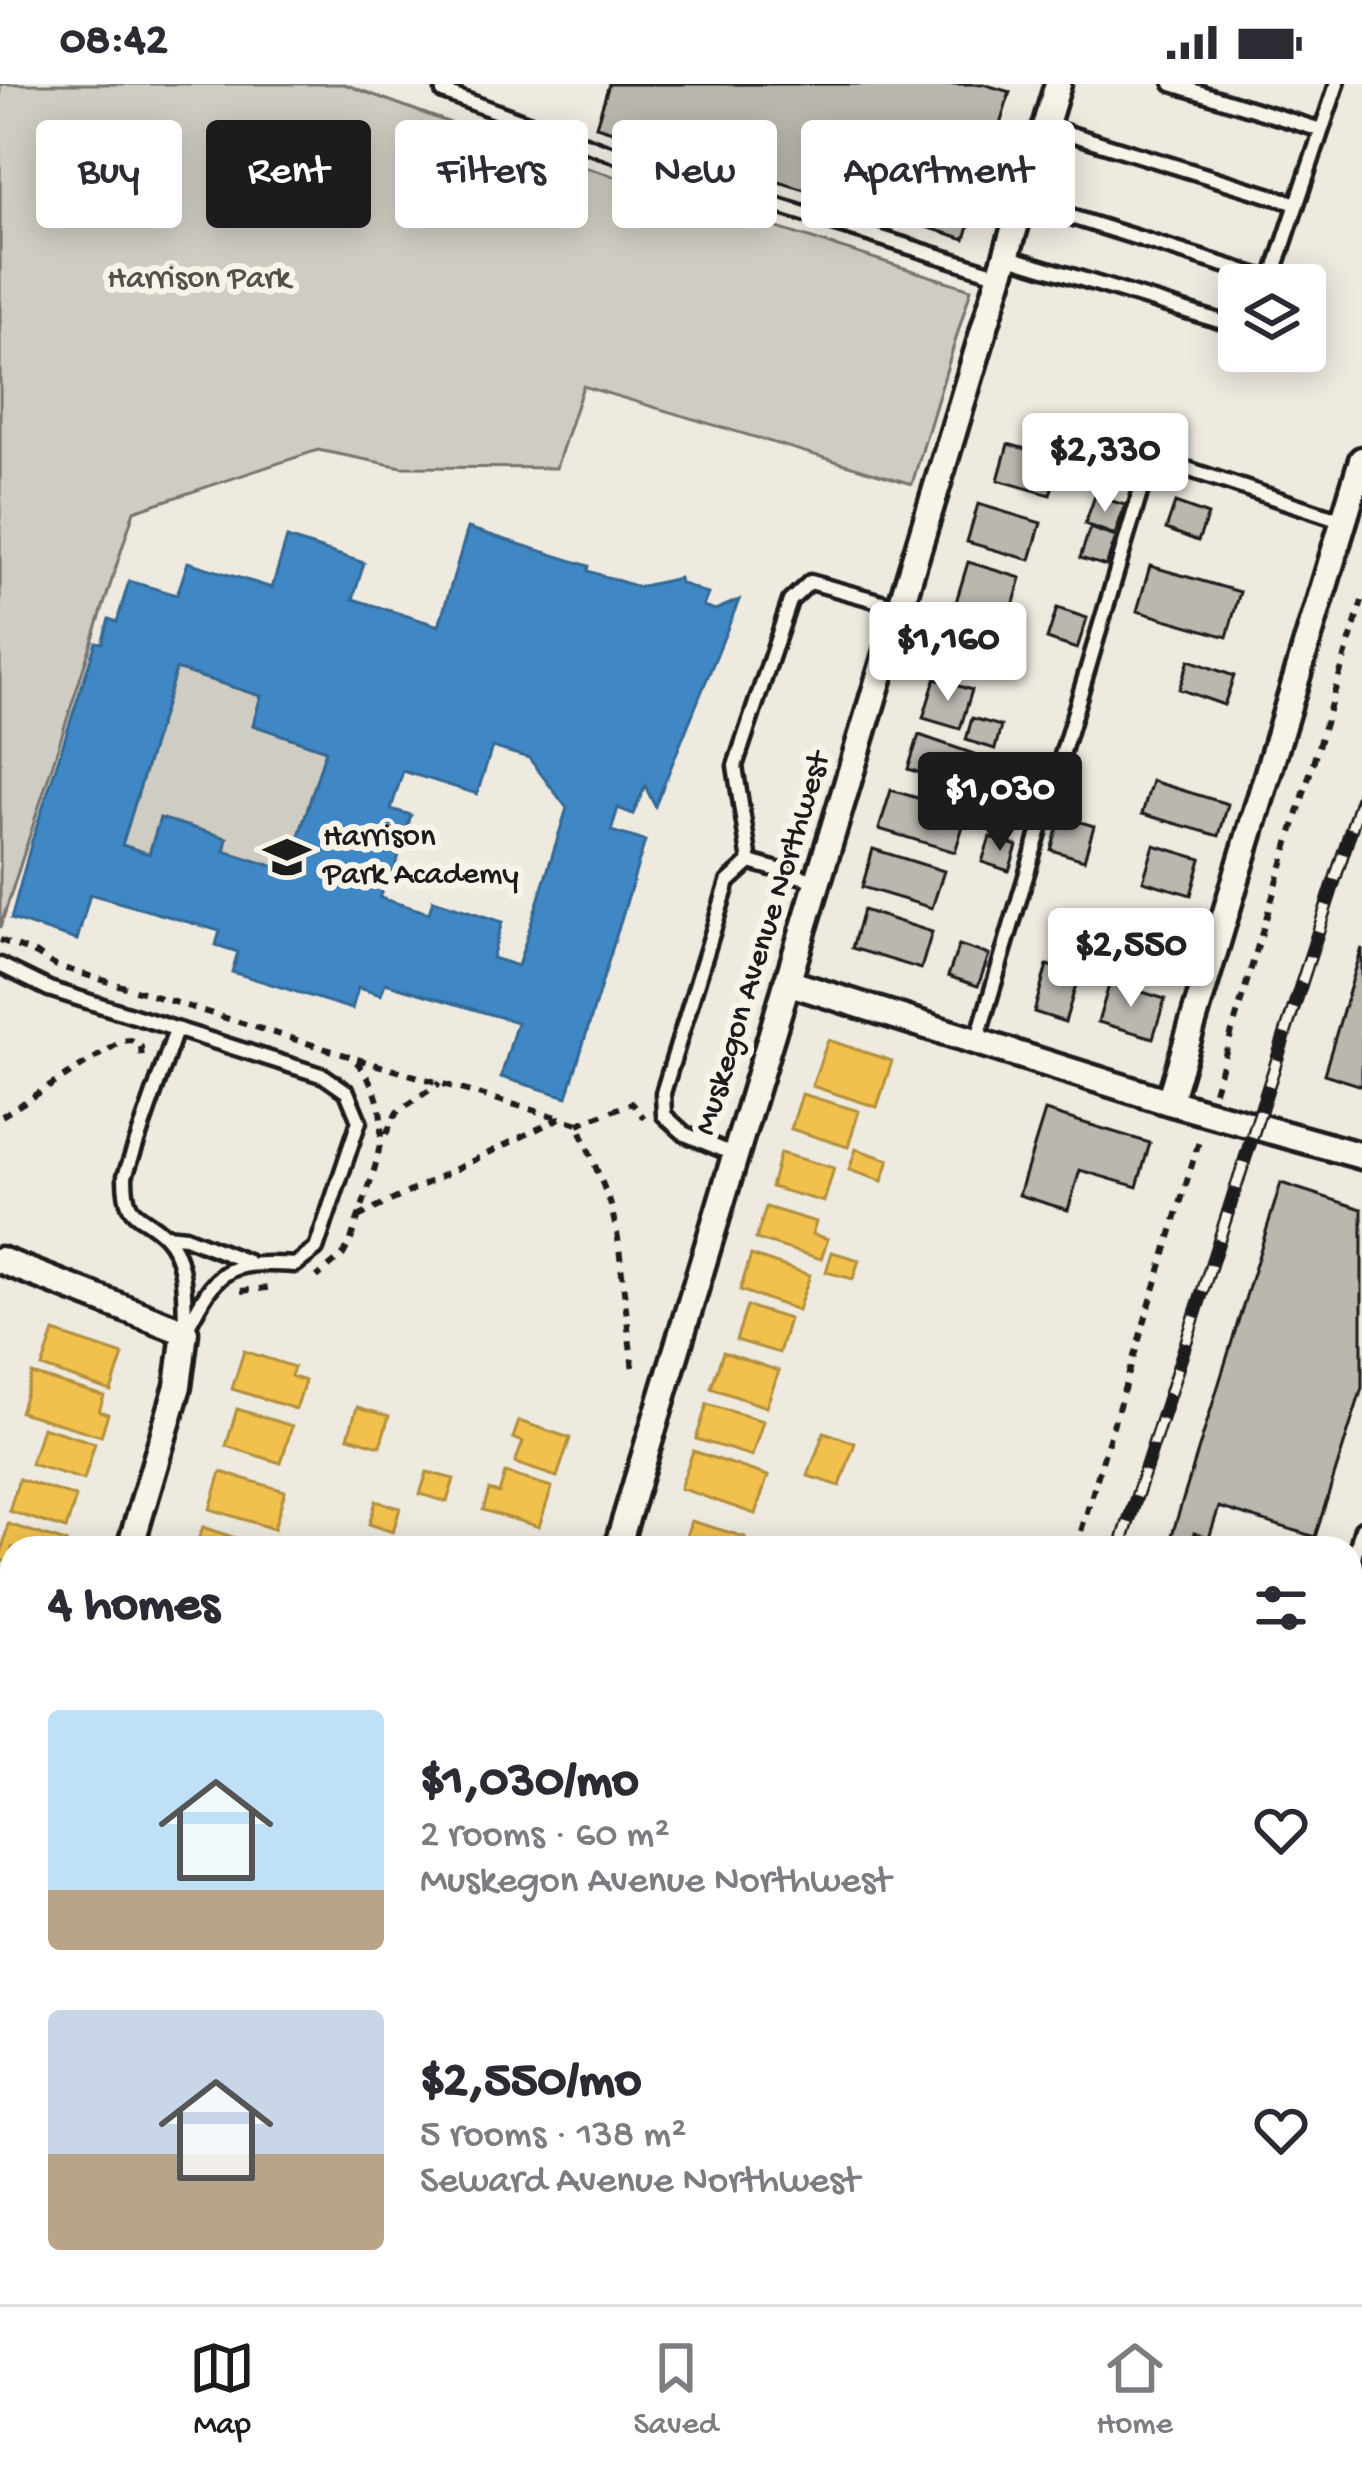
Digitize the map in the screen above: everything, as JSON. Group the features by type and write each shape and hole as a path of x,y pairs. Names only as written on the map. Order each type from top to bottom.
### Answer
{"street":[{"name":"Muskegon Avenue Northwest","path":"1048,120 1058,84"},
{"name":"Muskegon Avenue Northwest","path":"621,1536 1014,228"},
{"path":"1169,1102 1362,460"},
{"path":"787,982 1169,1102 1362,1156"},
{"path":"0,1260 184,1333 178,1386 134,1536"}],"lane":[{"path":"1172,84 1321,130"},
{"path":"1277,264 1337,84"},
{"path":"442,92 615,155 1003,266 1218,322"},
{"path":"1075,135 1297,204"},
{"path":"1075,219 1218,265"},
{"path":"976,1042 1148,466 1166,462 1344,520"},
{"path":"750,862 735,766 790,601 810,582 900,607"},
{"path":"750,862 818,881"},
{"path":"735,1155 685,1134 664,1115 663,1093 728,882 750,862"},
{"path":"0,965 49,989 324,1076 347,1093 359,1121 316,1249 296,1265 249,1262 185,1237 164,1235 140,1221 125,1199 125,1176 176,1030"},
{"path":"164,1235 184,1280 184,1333"},
{"path":"184,1333 208,1289 224,1274 249,1262"}],"path":[{"path":"1080,1536 1362,602"},
{"path":"0,940 54,965 578,1124 632,1103 652,1126"},
{"path":"1,1116 122,1041 131,1040 141,1047 143,1058 136,1080"},
{"path":"309,1281 344,1255 381,1143 384,1123 378,1096 369,1075 352,1057"},
{"path":"381,1143 397,1112 440,1083"},
{"path":"358,1217 560,1118"},
{"path":"578,1124 602,1176 618,1238 633,1371"},
{"path":"238,1291 293,1284"}],"green space":[{"name":"Harrison Park","path":"0,84 344,84 442,120 395,120 395,228 588,228 588,168 612,176 612,228 777,228 971,289 912,484 583,386 556,468 402,467 318,450 134,511 0,928"},
{"path":"176,669 261,696 253,725 326,750 288,871 224,851 227,838 160,818 149,854 122,845"}],"building: Homes":[{"path":"828,1040 892,1061 877,1107 812,1086"},
{"path":"802,1094 859,1111 848,1147 791,1129"},
{"path":"856,1149 889,1160 882,1181 849,1170"},
{"path":"780,1153 834,1168 824,1202 771,1187"},
{"path":"766,1207 816,1222 812,1234 828,1239 821,1259 756,1239"},
{"path":"832,1252 859,1260 853,1279 826,1272"},
{"path":"751,1255 810,1275 798,1310 740,1290"},
{"path":"747,1306 789,1319 779,1353 736,1340"},
{"path":"54,1332 123,1355 111,1391 42,1367"},
{"path":"244,1351 294,1367 291,1376 305,1381 296,1409 232,1389"},
{"path":"723,1352 779,1371 766,1407 711,1388"},
{"path":"32,1374 104,1396 99,1411 108,1414 101,1436 20,1412"},
{"path":"707,1404 763,1421 752,1456 696,1439"},
{"path":"357,1407 389,1416 380,1446 348,1437"},
{"path":"237,1409 292,1426 281,1463 226,1446"},
{"path":"519,1421 570,1438 557,1477 515,1463 523,1442 513,1438"},
{"path":"42,1427 95,1443 84,1480 31,1464"},
{"path":"824,1432 855,1443 840,1486 808,1476"},
{"path":"693,1451 768,1476 755,1514 680,1488"},
{"path":"221,1472 285,1491 274,1529 210,1509"},
{"path":"427,1472 454,1479 447,1502 420,1494"},
{"path":"505,1473 552,1487 539,1527 483,1510 489,1490 499,1493"},
{"path":"19,1479 76,1497 66,1529 9,1511"},
{"path":"376,1501 400,1508 393,1532 369,1524"},
{"path":"691,1521 742,1536 686,1536"},
{"path":"8,1524 47,1536 5,1536"},
{"path":"203,1527 230,1536 200,1536"}],"building: Schools":[{"name":"Harrison Park Academy","path":"468,528 589,566 588,571 638,587 679,578 680,583 708,594 703,606 715,610 739,600 655,806 645,786 633,814 618,808 611,831 645,841 567,1097 501,1077 517,1022 385,983 381,995 358,988 352,1009 232,972 238,952 216,945 220,931 90,894 77,940 11,919 96,642 102,643 109,619 117,622 129,581 177,595 188,562 272,588 287,538 364,563 353,599 439,626","holes":["176,669 261,696 253,725 326,750 288,871 224,851 227,838 160,818 149,854 122,845","492,747 529,758 567,808 518,966 492,958 502,922 433,900 429,913 380,898 385,882 390,884 411,815 391,809 403,771 477,794"]}],"building: Other":[{"path":"609,84 983,84 1010,92 1001,120 801,120 801,189 777,181 777,120 612,120 612,131 596,126"},
{"path":"929,228 968,228 965,239"},
{"path":"1008,444 1061,459 1050,495 998,480"},
{"path":"1095,496 1125,505 1115,535 1085,524"},
{"path":"1175,503 1208,515 1198,541 1166,529"},
{"path":"978,504 1041,523 1030,560 967,542"},
{"path":"1090,528 1116,537 1106,566 1080,558"},
{"path":"968,562 1021,578 1010,617 956,602"},
{"path":"1150,566 1240,592 1227,637 1137,611"},
{"path":"1057,608 1087,618 1077,649 1047,639"},
{"path":"955,618 1002,634 990,672 942,656"},
{"path":"1189,660 1234,676 1224,705 1179,689"},
{"path":"935,679 972,690 960,729 923,718"},
{"path":"972,718 1001,726 995,749 966,740"},
{"path":"919,735 974,754 962,787 908,769"},
{"path":"1152,781 1228,804 1219,836 1142,814"},
{"path":"891,790 967,813 955,852 879,829"},
{"path":"1061,816 1094,826 1084,860 1051,850"},
{"path":"990,837 1017,846 1009,871 982,862"},
{"path":"1154,845 1201,859 1191,895 1143,881"},
{"path":"873,849 944,871 932,908 862,887"},
{"path":"863,910 932,932 921,969 852,948"},
{"path":"1114,927 1168,943 1158,978 1104,962"},
{"path":"959,945 989,955 978,986 948,976"},
{"path":"1362,948 1362,1086 1324,1074"},
{"path":"1047,965 1079,975 1065,1022 1034,1012"},
{"path":"1110,982 1165,999 1153,1038 1098,1022"},
{"path":"1045,1111 1150,1143 1137,1187 1080,1170 1068,1210 1019,1195"},
{"path":"1281,1183 1362,1209 1362,1388 1315,1536 1219,1507 1210,1536 1172,1536"}],"railway":[{"path":"1124,1536 1362,795"}],"place":[{"name":"Harrison Park Academy","path":"287,857"}]}
